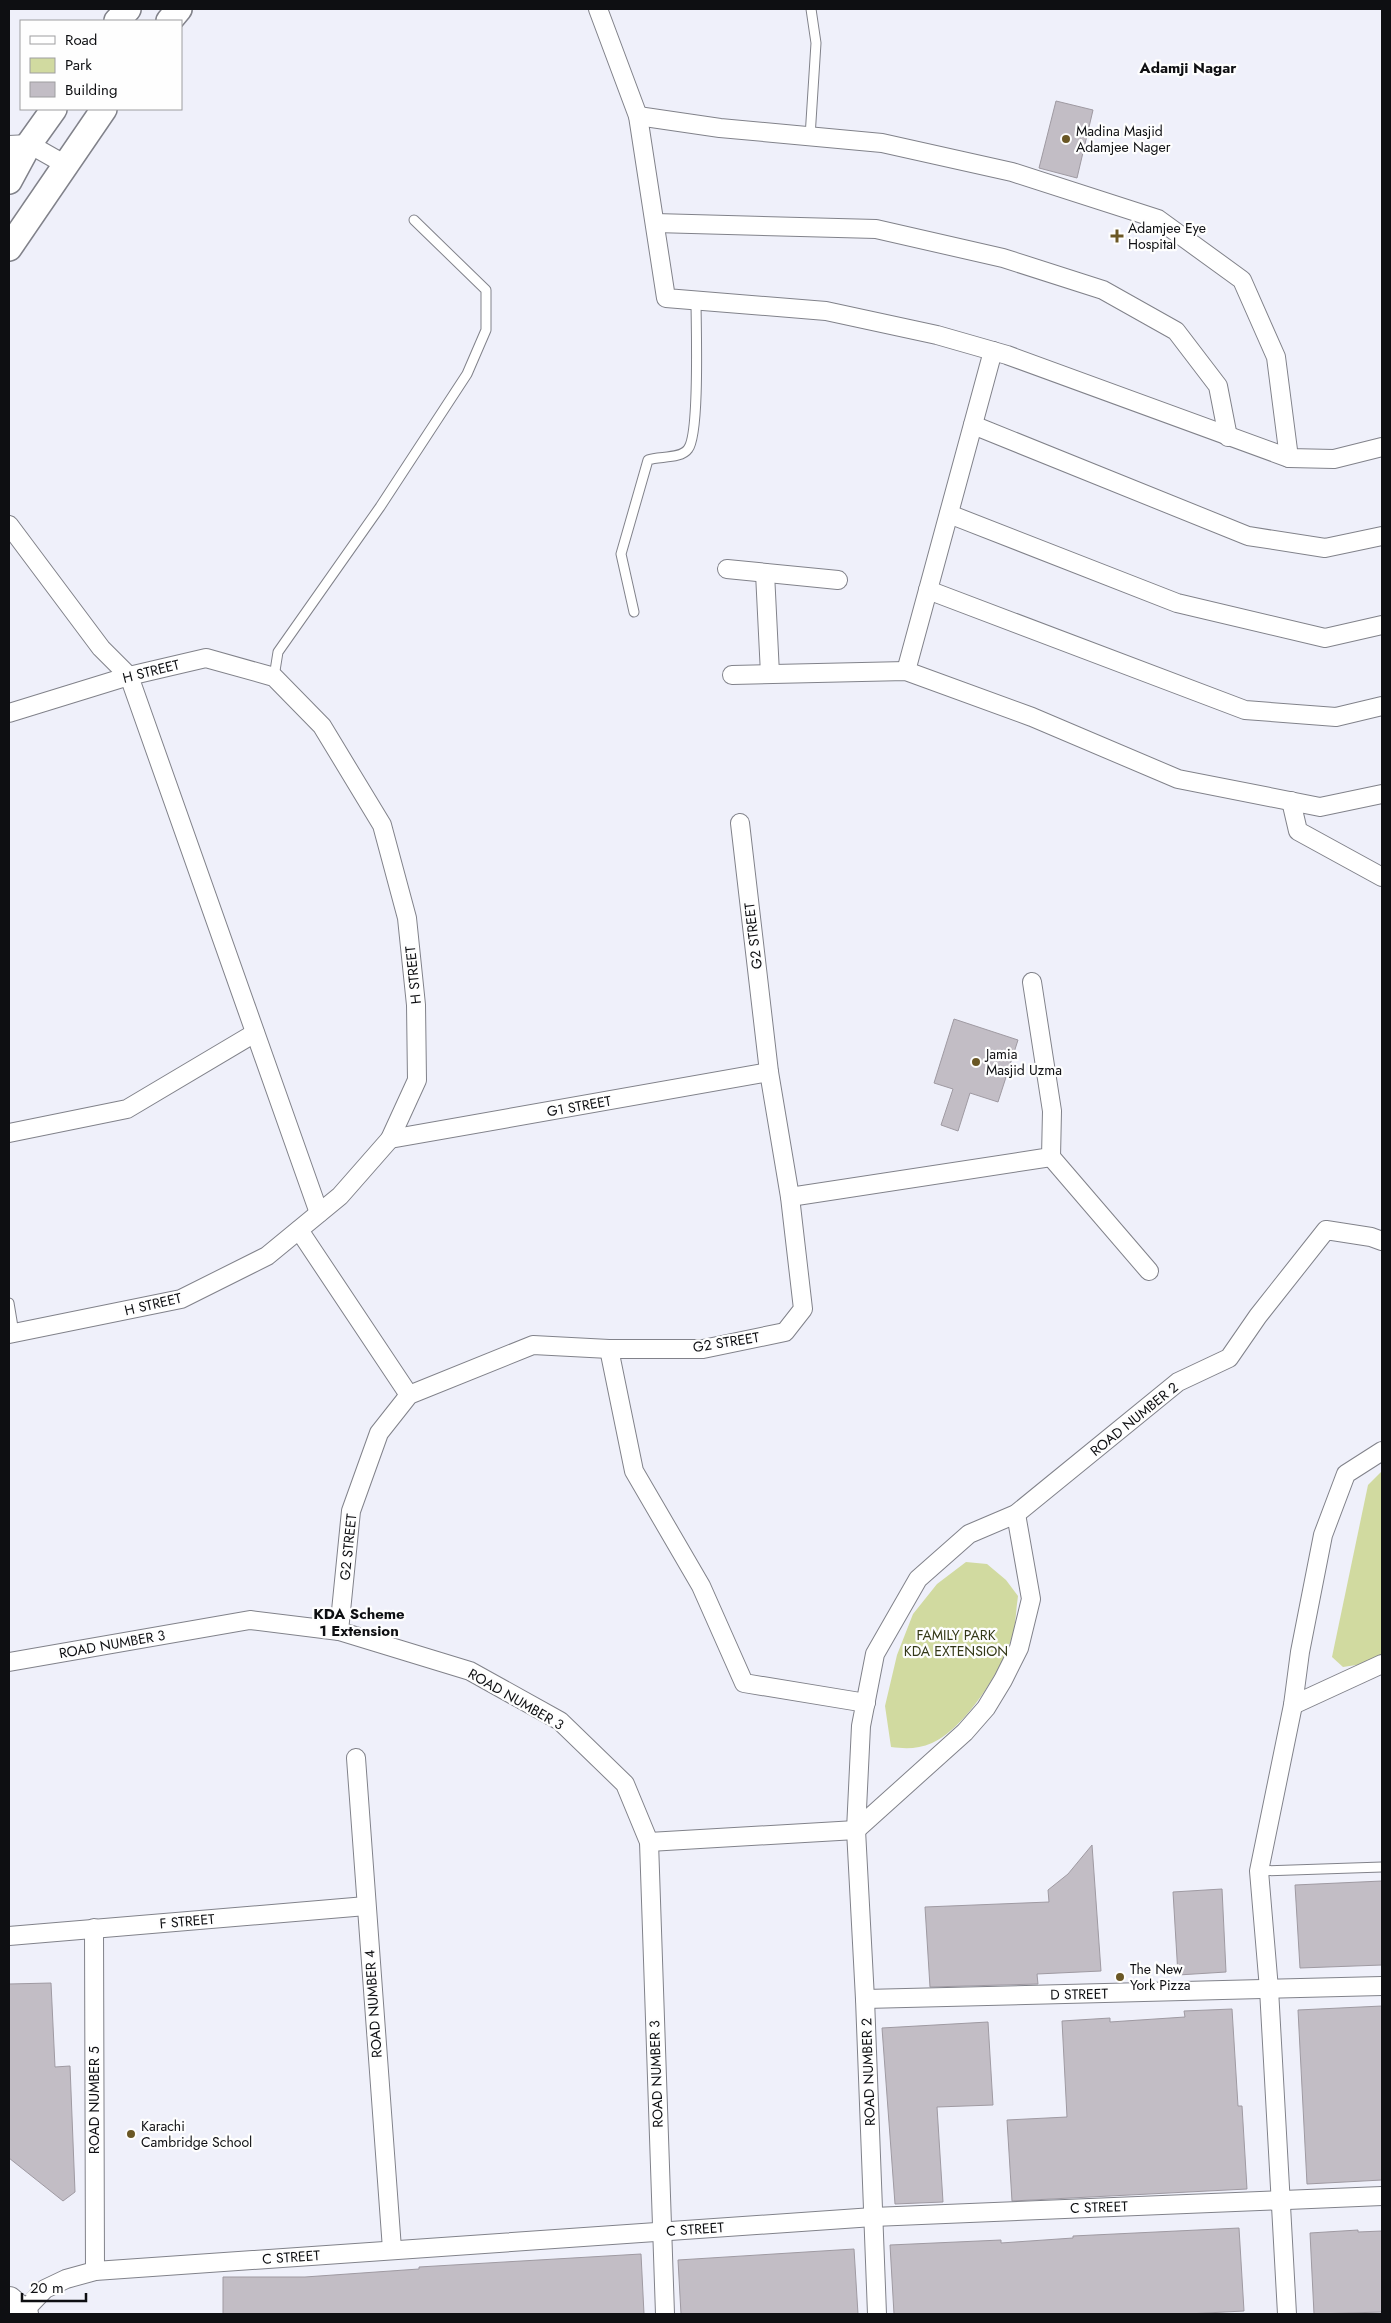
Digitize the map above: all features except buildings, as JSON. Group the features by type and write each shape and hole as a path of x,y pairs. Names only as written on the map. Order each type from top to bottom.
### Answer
{"main road":[{"path":"118,20 128,9"},
{"path":"170,20 179,9"},
{"path":"9,181 19,144 53,110"},
{"path":"9,248 103,110"}],"street":[{"path":"598,9 638,116 666,298 826,311 937,335 993,351 1289,458 1334,459 1382,447"},
{"path":"638,116 720,128 882,143 1012,172 1158,219 1242,280 1276,357 1289,458"},
{"path":"19,144 66,165"},
{"path":"655,223 876,229 1003,258 1103,290 1176,331 1218,386 1228,437"},
{"path":"906,671 993,351"},
{"path":"973,425 1248,536 1325,548 1382,536"},
{"path":"949,514 1177,603 1325,638 1382,626"},
{"path":"9,525 101,648 129,676 319,1213"},
{"path":"727,570 838,580"},
{"path":"765,573 770,674"},
{"path":"928,590 1245,710 1336,717 1382,706"},
{"name":"H STREET","path":"9,713 129,676 206,658 274,676 322,726 382,825 407,918 416,1005 417,1080 390,1139 340,1196 267,1256 181,1299 11,1334"},
{"path":"732,675 906,671 1032,717 1178,779 1320,807 1382,794"},
{"path":"1291,801 1298,831 1382,877"},
{"name":"G2 STREET","path":"339,1631 350,1511 379,1433 409,1395 534,1345 608,1349 703,1349 785,1332 802,1310 790,1197 769,1072 740,823"},
{"path":"1032,982 1052,1111 1051,1157 1149,1271"},
{"path":"9,1132 127,1109 255,1033"},
{"name":"G1 STREET","path":"390,1139 769,1072"},
{"path":"790,1197 1051,1157"},
{"path":"299,1230 409,1395"},
{"name":"ROAD NUMBER 2","path":"877,2314 865,1999 856,1830 861,1726 875,1654 918,1579 969,1534 1016,1514 1178,1382 1229,1358 1258,1316 1326,1230 1372,1237 1382,1241"},
{"path":"608,1349 634,1471 701,1586 744,1683 866,1703"},
{"path":"1287,2314 1269,1989 1259,1871 1293,1705 1300,1652 1323,1535 1346,1474 1382,1450"},
{"path":"649,1842 856,1830 965,1732 986,1708 1003,1680 1019,1648 1031,1599 1016,1514"},
{"name":"ROAD NUMBER 3","path":"9,1662 250,1620 339,1631 470,1671 560,1721 625,1784 649,1842 665,2314"},
{"path":"1293,1705 1382,1664"},
{"name":"ROAD NUMBER 4","path":"356,1758 392,2249"},
{"name":"F STREET","path":"10,1933 366,1906"},
{"name":"ROAD NUMBER 5","path":"94,1928 95,2271"},
{"name":"D STREET","path":"865,1999 1382,1986"},
{"name":"C STREET","path":"18,2310 45,2289 66,2279 95,2271 873,2217 1382,2196"}],"lane":[{"path":"810,136 816,44 811,9"},
{"path":"274,676 278,652 380,506 467,374 486,330 486,290 414,220"},
{"path":"634,612 621,554 648,460 680,454 688,450 692,442 696,402 696,300"},
{"path":"9,1303 11,1334"},
{"path":"1259,1871 1382,1867"}],"green space":[{"path":"1382,1471 1382,1655 1363,1664 1343,1667 1332,1657 1368,1485"},
{"name":"FAMILY PARK KDA EXTENSION","path":"966,1562 987,1564 1006,1580 1018,1596 1014,1629 1008,1648 982,1696 958,1724 945,1735 932,1743 922,1746 907,1748 891,1747 885,1706 897,1655 913,1614 937,1584"}],"place":[{"name":"Madina Masjid Adamjee Nager","path":"1066,139"},
{"name":"Adamjee Eye Hospital","path":"1117,236"},
{"name":"Jamia Masjid Uzma","path":"976,1062"},
{"name":"The New York Pizza","path":"1120,1977"},
{"name":"Karachi Cambridge School","path":"131,2134"}],"district":[{"name":"Adamji Nagar","path":"1188,68"},
{"name":"KDA Scheme 1 Extension","path":"359,1622"}]}
